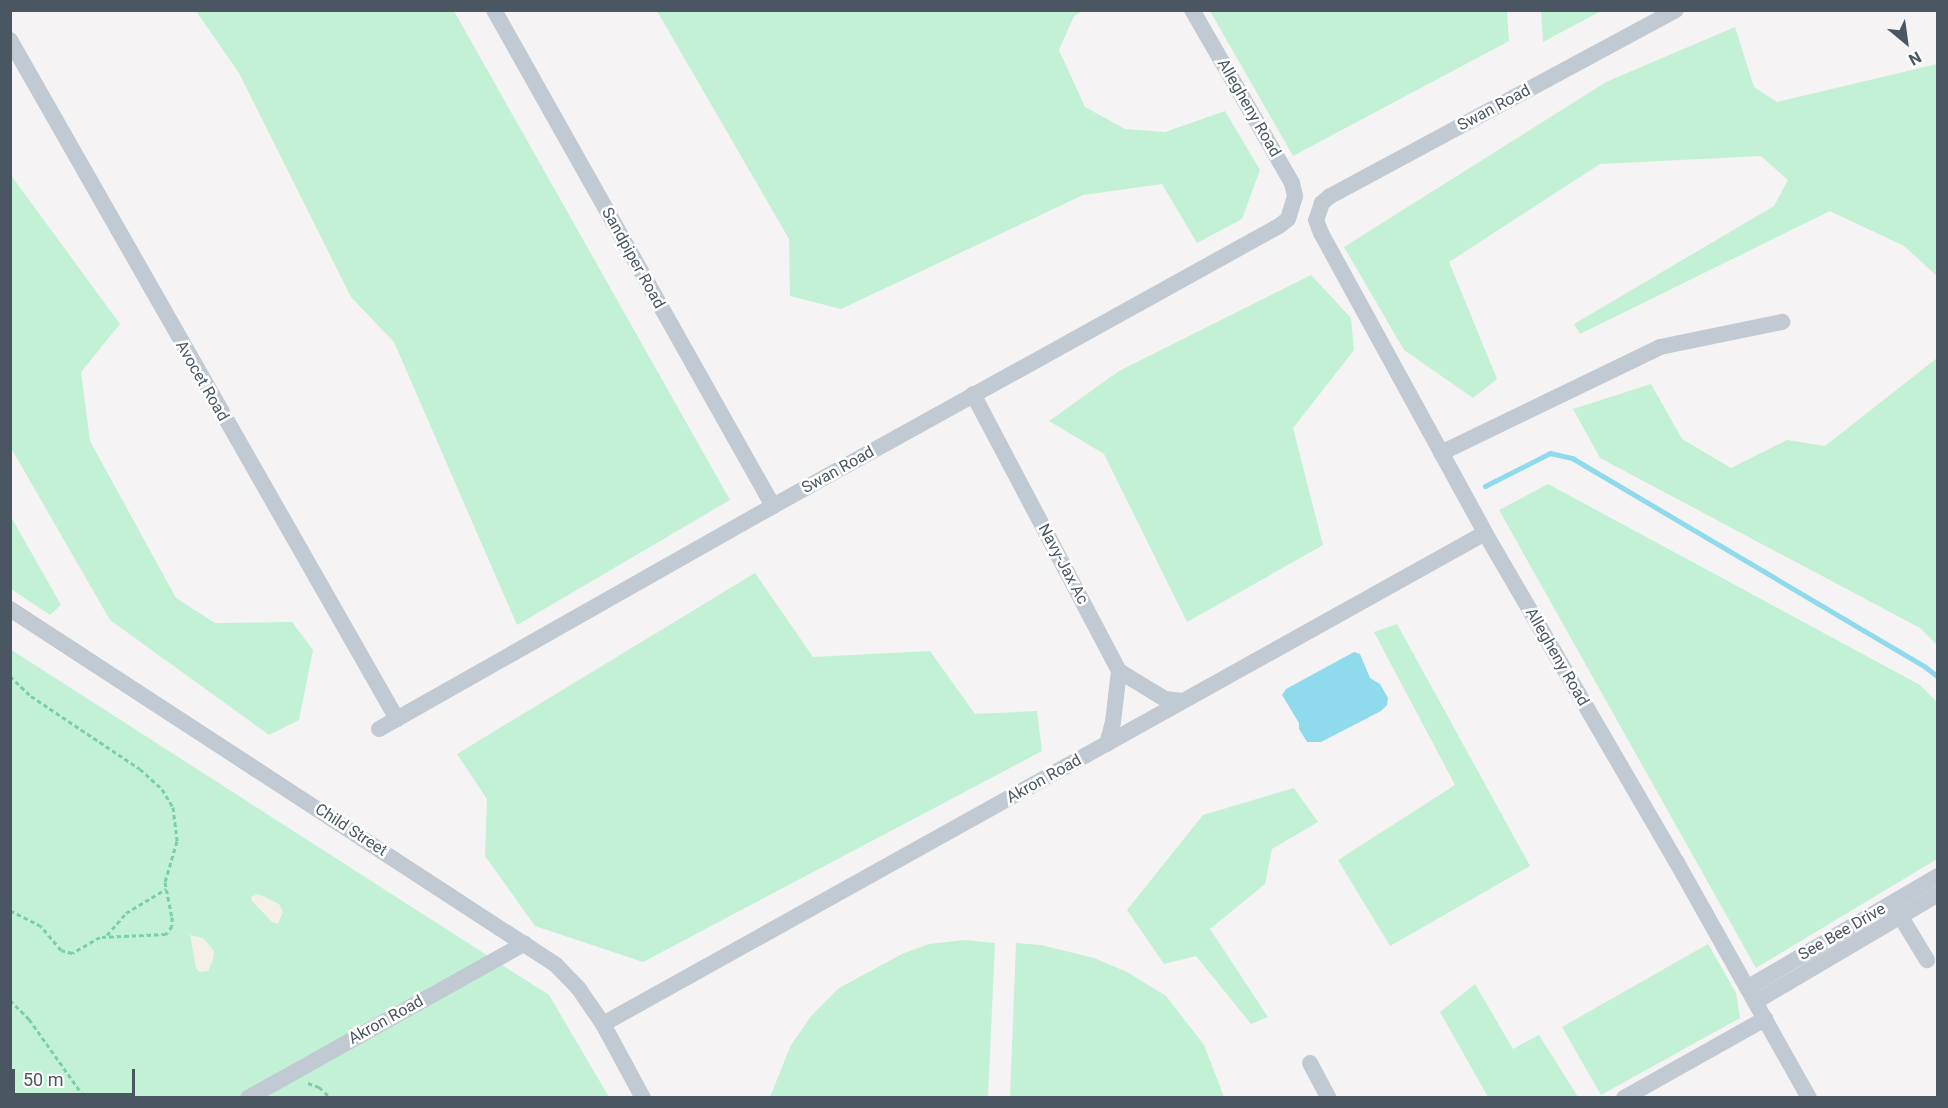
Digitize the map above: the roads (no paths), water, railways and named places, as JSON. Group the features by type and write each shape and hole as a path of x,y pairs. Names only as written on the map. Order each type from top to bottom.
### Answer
{"street":[{"name":"Sandpiper Road","path":"494,10 772,506"},
{"name":"Allegheny Road","path":"1192,10 1292,183 1295,196 1292,208"},
{"name":"Swan Road","path":"1317,212 1330,196 1676,10"},
{"name":"Avocet Road","path":"10,40 397,719"},
{"name":"Swan Road","path":"379,729 772,506 1279,226 1288,219 1292,208"},
{"name":"Allegheny Road","path":"1317,212 1316,220 1321,233 1485,533 1809,1098"},
{"path":"1441,453 1660,347 1782,322"},
{"name":"Navy-Jax Ac","path":"973,394 1119,671"},
{"name":"Akron Road","path":"603,1024 1485,533"},
{"name":"Child Street","path":"10,609 556,965 579,989 603,1024 643,1098"},
{"path":"1107,744 1113,722 1119,671 1165,699 1183,701"},
{"name":"See Bee Drive","path":"1751,995 1896,910 1938,876"},
{"name":"See Bee Drive","path":"1896,910 1938,894"},
{"path":"1896,910 1926,960"},
{"name":"Akron Road","path":"248,1098 525,943"},
{"path":"1624,1098 1765,1019"},
{"path":"1310,1063 1329,1098"}],"water":[{"path":"1354,652 1360,654 1370,678 1380,684 1388,698 1387,705 1381,711 1321,742 1307,742 1299,729 1299,723 1282,695 1286,689"}],"waterway":[{"path":"1485,486 1550,453 1572,458 1924,666 1938,677"}]}
